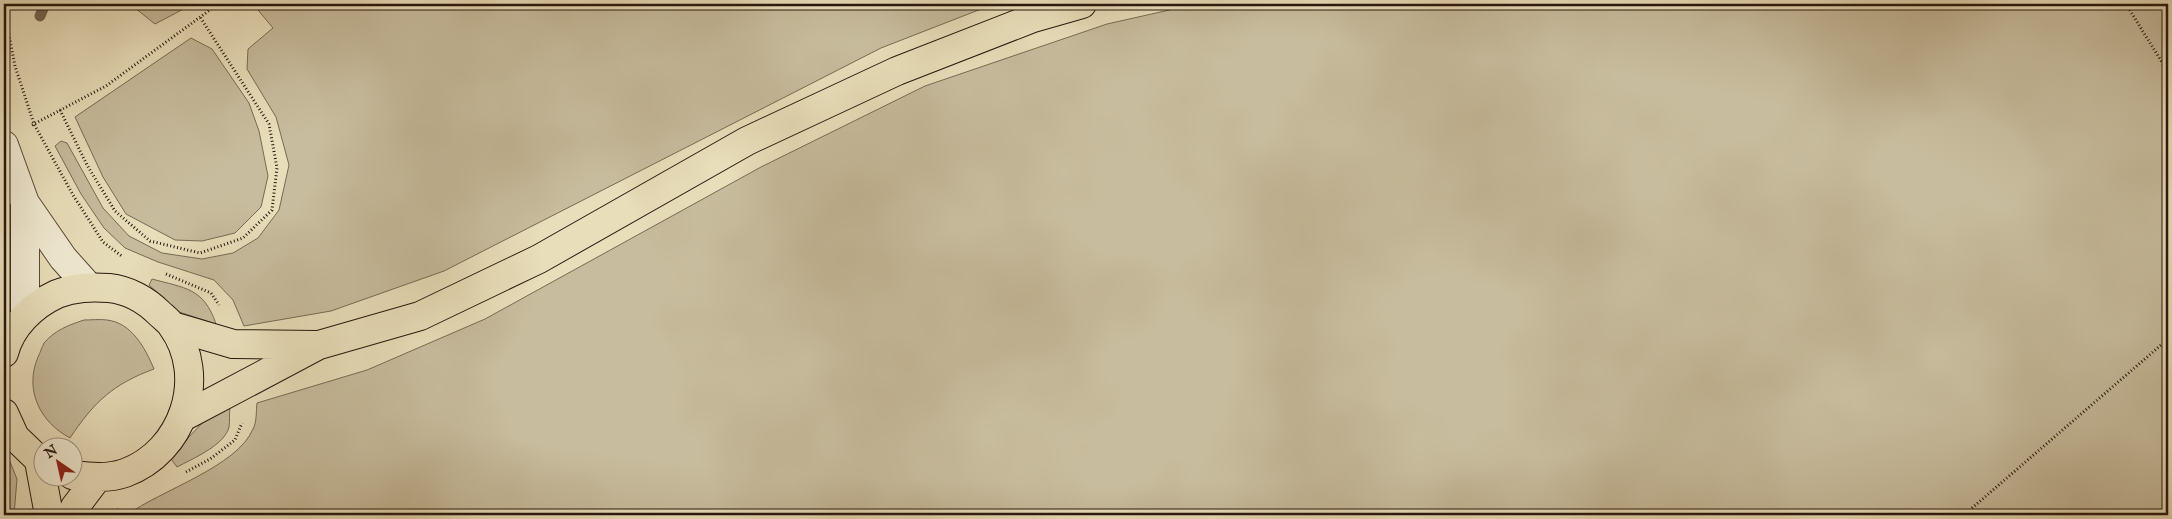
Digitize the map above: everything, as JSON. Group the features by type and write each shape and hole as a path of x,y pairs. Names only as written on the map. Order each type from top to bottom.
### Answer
{"main road":[{"path":"184,417 319,346 420,316 539,259 747,141 897,71 1033,18 1082,4"},
{"path":"4,354 6,343 25,316 43,300 65,291 88,286 121,290 150,304 172,326 186,354 190,386 184,417 170,441 150,460 125,473 85,476 71,515"},
{"path":"172,326 233,344 319,346"},
{"path":"4,413 15,437 32,453"},
{"path":"45,486 49,515"}],"street":[{"path":"4,145 25,203 63,258 88,286"},
{"path":"25,203 25,316"}],"path":[{"path":"26,128 106,86 218,4"},
{"path":"2126,4 2168,72"},
{"path":"4,10 15,66 34,124 73,196 102,242 131,262"},
{"path":"60,110 87,165 115,211 150,241 200,253 243,238 272,210 277,168 269,124 200,17"},
{"path":"159,272 211,293 224,313 233,344"},
{"path":"1964,515 2168,338"}],"shaded area":[{"path":"130,4 193,4 155,24"},
{"path":"253,4 994,4 881,48 444,271 331,311 244,326 233,300 214,280 158,262 125,248 104,228 81,194 55,146 61,141 67,143 103,208 129,236 162,253 202,259 233,253 258,238 279,210 289,165 276,117 247,69 248,49 273,28"},
{"path":"1196,4 2168,4 2168,515 127,515 197,477 231,455 244,443 253,429 256,420 257,403 367,370 485,319 761,167 925,86 1107,24"},
{"path":"191,38 212,49 249,103 259,131 268,176 261,207 235,233 202,241 175,240 126,214 103,177 75,117"},
{"path":"152,279 192,291 206,303 216,324 179,312 149,285"},
{"path":"84,320 107,320 124,326 142,345 154,369 116,388 96,404 71,436 67,436 50,423 43,414 34,393 33,381 34,369 44,343 62,328"},
{"path":"230,408 229,427 221,440 199,456 177,467 171,459 188,438 205,420"},
{"path":"4,447 17,479 14,515 4,515"}],"waterway":[{"path":"40,16 45,4"}]}
